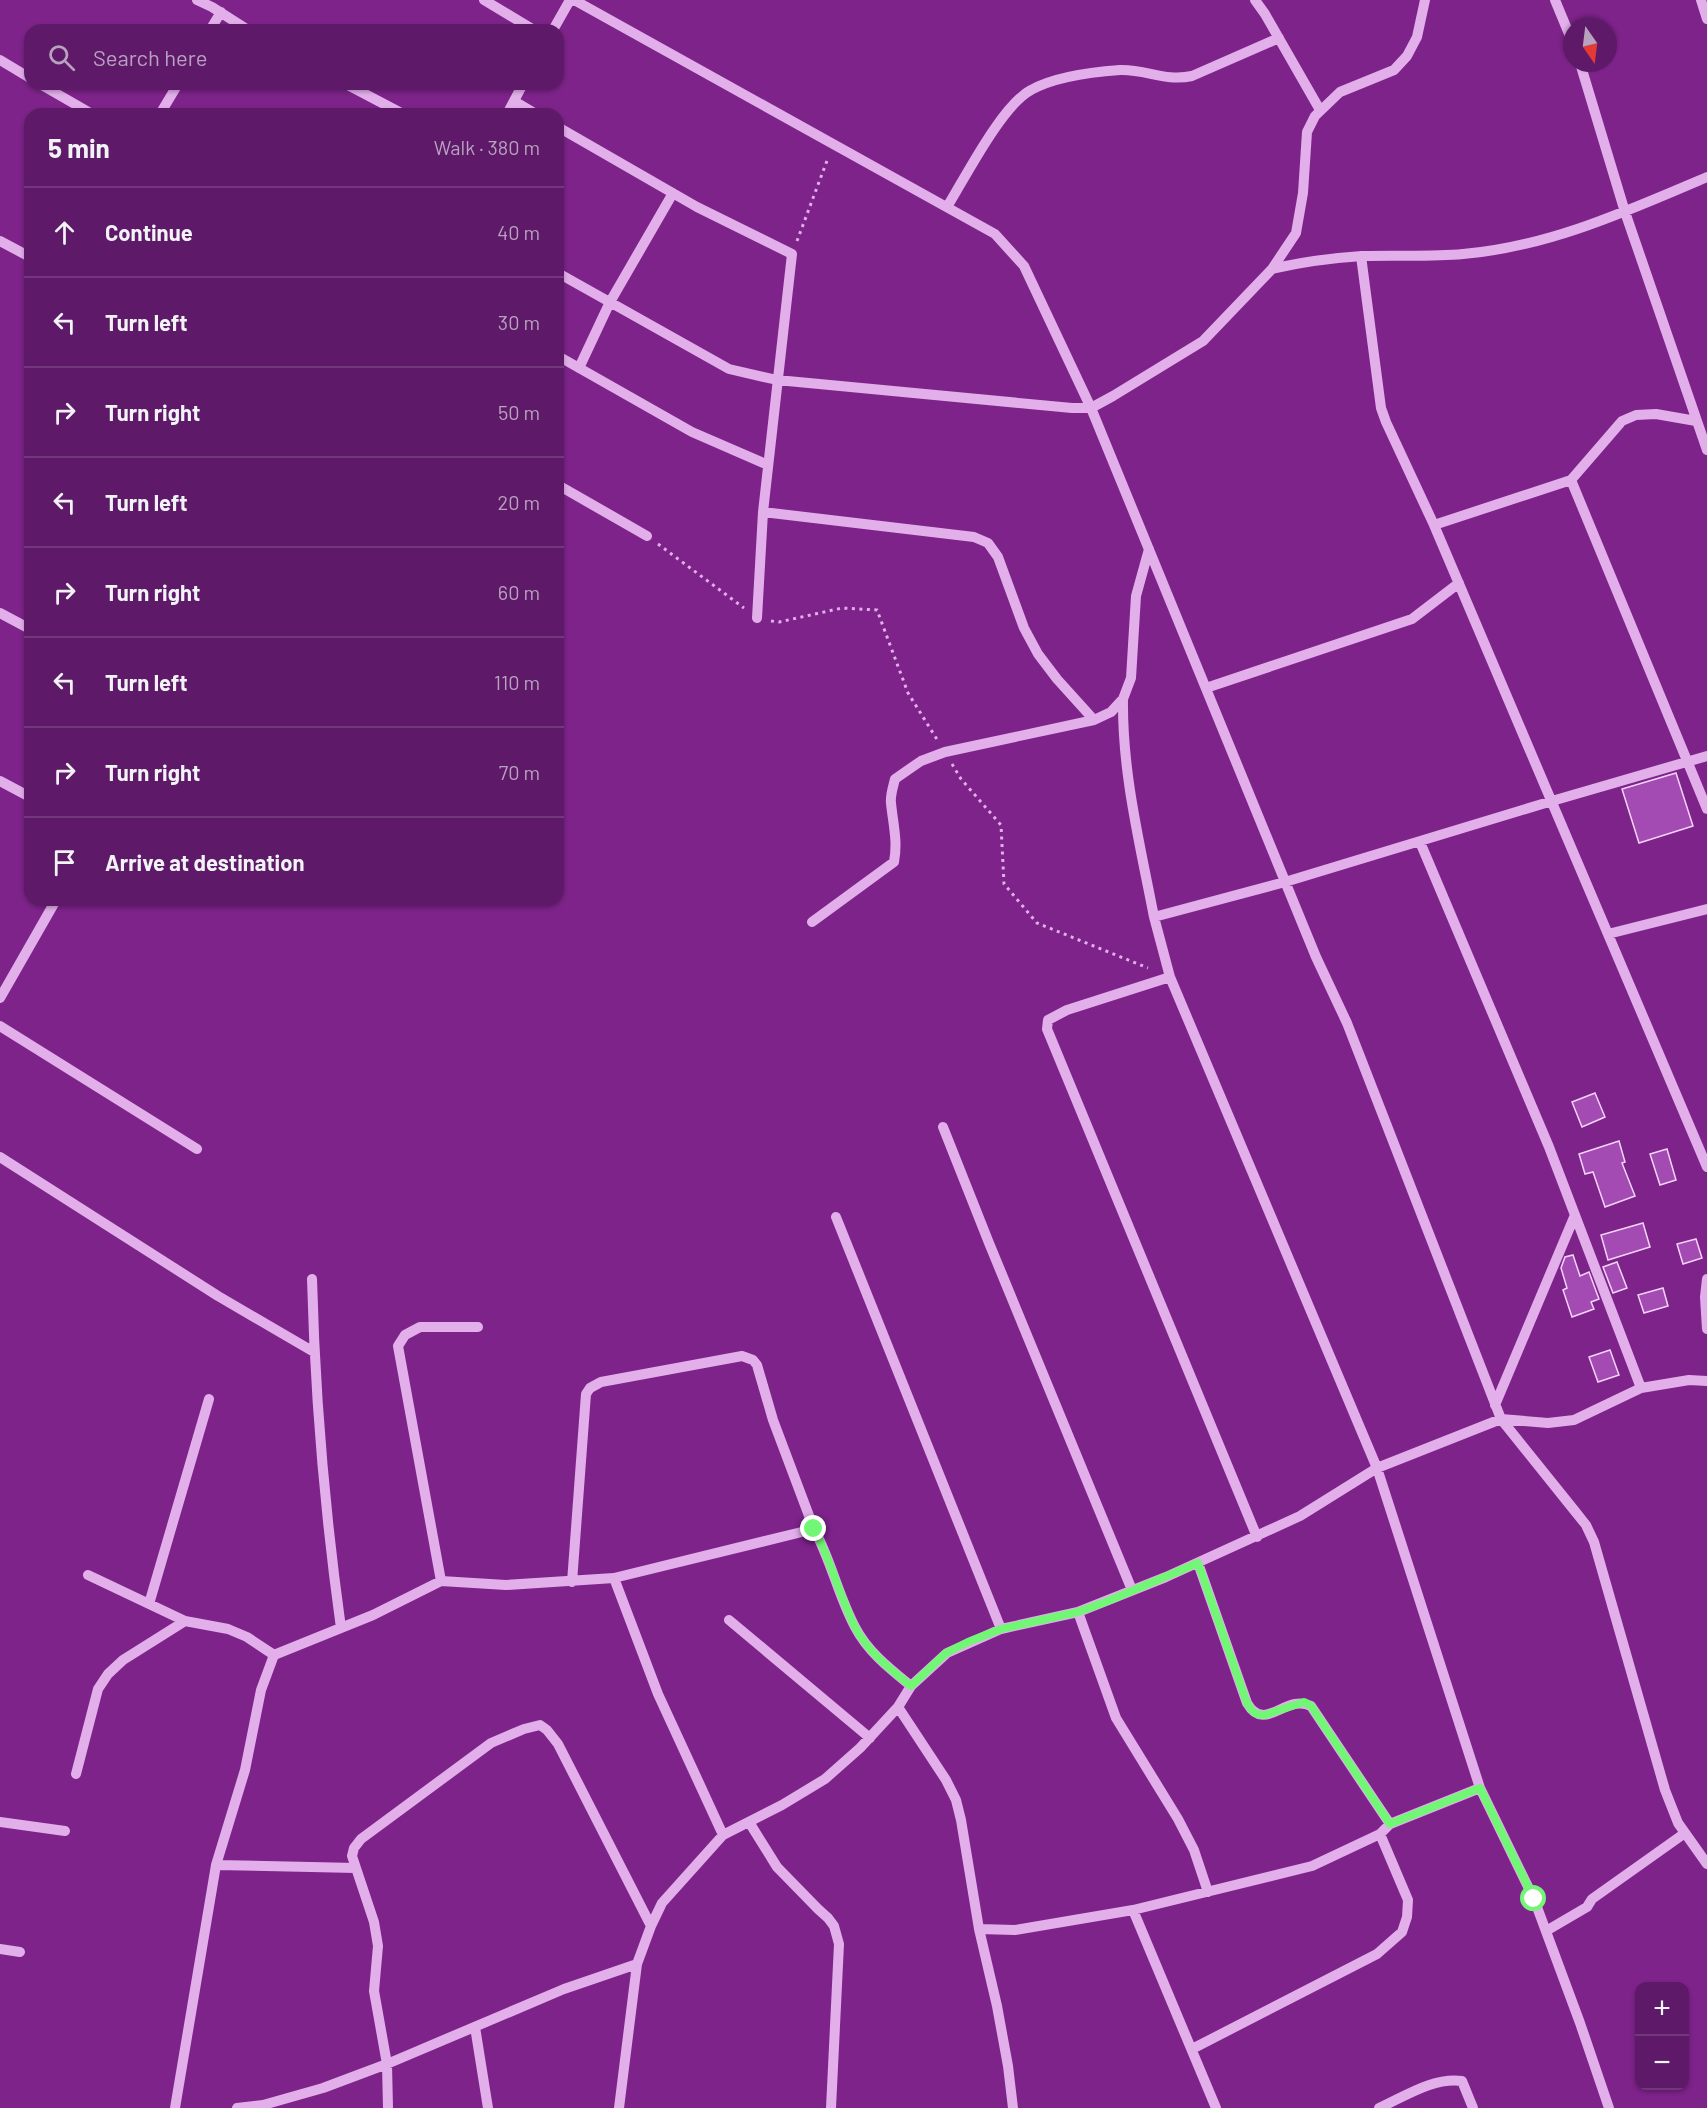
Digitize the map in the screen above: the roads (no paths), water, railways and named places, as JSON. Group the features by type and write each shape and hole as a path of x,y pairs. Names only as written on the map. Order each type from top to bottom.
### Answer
{"street":[{"path":"197,0 239,24"},
{"path":"484,0 524,24"},
{"path":"557,24 572,0 995,234 1024,266 1091,408 1316,957 1351,1034 1500,1419 1586,1525 1594,1542 1665,1790 1678,1823 1707,1864"},
{"path":"1255,0 1320,110"},
{"path":"564,276 729,369 777,380 1091,408 1203,341 1272,269 1296,233 1303,194 1307,132 1315,116 1340,92 1394,70 1401,63 1417,37 1425,0"},
{"path":"1555,0 1563,19"},
{"path":"1701,0 1707,19"},
{"path":"214,24 221,12"},
{"path":"947,207 1002,119 1030,90 1069,77 1122,70 1178,79 1192,76 1279,38"},
{"path":"0,60 24,74"},
{"path":"1583,72 1625,212 1707,450"},
{"path":"50,90 82,108"},
{"path":"164,108 174,90"},
{"path":"357,90 392,108"},
{"path":"510,108 520,90"},
{"path":"514,101 526,108"},
{"path":"564,130 673,193 792,254 763,512 757,618"},
{"path":"1272,269 1302,262 1361,256 1463,254 1529,244 1625,212 1707,177"},
{"path":"579,368 610,302 673,193"},
{"path":"0,241 24,254"},
{"path":"1361,256 1382,408 1386,422 1459,583 1707,1167"},
{"path":"564,359 692,432 768,465"},
{"path":"1434,525 1571,480 1622,421 1636,416 1656,414 1696,421"},
{"path":"1571,480 1707,809"},
{"path":"564,488 647,536"},
{"path":"763,512 974,537 988,543 998,557 1024,628 1038,654 1094,720"},
{"path":"1149,549 1136,596 1131,678 1123,699 1123,737 1126,774 1154,917 1170,977 1377,1468 1480,1788 1534,1899 1609,2108"},
{"path":"1206,688 1413,619 1459,583"},
{"path":"0,613 24,626"},
{"path":"812,922 894,862 897,848 896,829 890,801 895,779 921,761 945,752 1094,720 1111,712 1123,699"},
{"path":"1154,917 1285,882 1707,756"},
{"path":"0,781 24,794"},
{"path":"1420,842 1549,1147 1641,1388"},
{"path":"0,998 53,906"},
{"path":"1608,934 1707,909"},
{"path":"1170,977 1067,1010 1048,1020 1047,1029 1257,1537"},
{"path":"0,1026 197,1149"},
{"path":"943,1127 1132,1590"},
{"path":"1696,1141 1707,1137"},
{"path":"0,1157 218,1296 314,1352"},
{"path":"1495,1405 1575,1215"},
{"path":"836,1216 1001,1629"},
{"path":"312,1279 314,1352 331,1555 342,1628"},
{"path":"1707,1280 1705,1296 1707,1329"},
{"path":"441,1581 398,1346 405,1335 420,1327 478,1328"},
{"path":"572,1582 586,1394 590,1388 601,1382 742,1356 753,1360 757,1365 773,1420 814,1529 822,1543 855,1627 878,1659 911,1686"},
{"path":"619,2108 637,1964 662,1903 723,1835 825,1779 870,1738 898,1707 911,1686 946,1653 1001,1629 1078,1612 1198,1563 1300,1516 1377,1468 1500,1419 1548,1424 1574,1420 1641,1388 1689,1380 1707,1381"},
{"path":"149,1604 209,1399"},
{"path":"175,2108 216,1865 245,1770 261,1690 274,1656 342,1628 441,1581 506,1585 614,1578 814,1529"},
{"path":"1198,1563 1247,1703 1253,1713 1259,1716 1265,1715 1304,1702 1311,1706 1390,1824"},
{"path":"88,1575 185,1621 228,1629 247,1637 274,1656"},
{"path":"614,1578 658,1694 723,1835"},
{"path":"1078,1612 1116,1718 1178,1819 1194,1850 1208,1892"},
{"path":"729,1620 870,1738"},
{"path":"75,1774 98,1689 108,1674 123,1660 185,1621"},
{"path":"898,1707 946,1780 956,1800 979,1929 999,2016 1012,2108"},
{"path":"388,2108 387,2064 374,1991 378,1946 376,1930 352,1856 354,1848 361,1839 491,1743 540,1725 547,1730 558,1744 651,1926"},
{"path":"979,1929 1015,1930 1133,1910 1312,1866 1380,1834 1390,1824 1480,1788"},
{"path":"0,1822 65,1832"},
{"path":"748,1822 777,1867 834,1926 839,1944 831,2108"},
{"path":"1546,1931 1587,1906 1592,1899 1685,1833"},
{"path":"1192,2049 1377,1954 1402,1932 1407,1917 1408,1900 1380,1834"},
{"path":"216,1865 356,1868"},
{"path":"1133,1910 1216,2108"},
{"path":"0,1949 20,1952"},
{"path":"237,2108 263,2105 323,2088 387,2064 564,1989 637,1964"},
{"path":"475,2027 488,2108"},
{"path":"1379,2108 1433,2084 1450,2080 1462,2081 1473,2108"}]}
